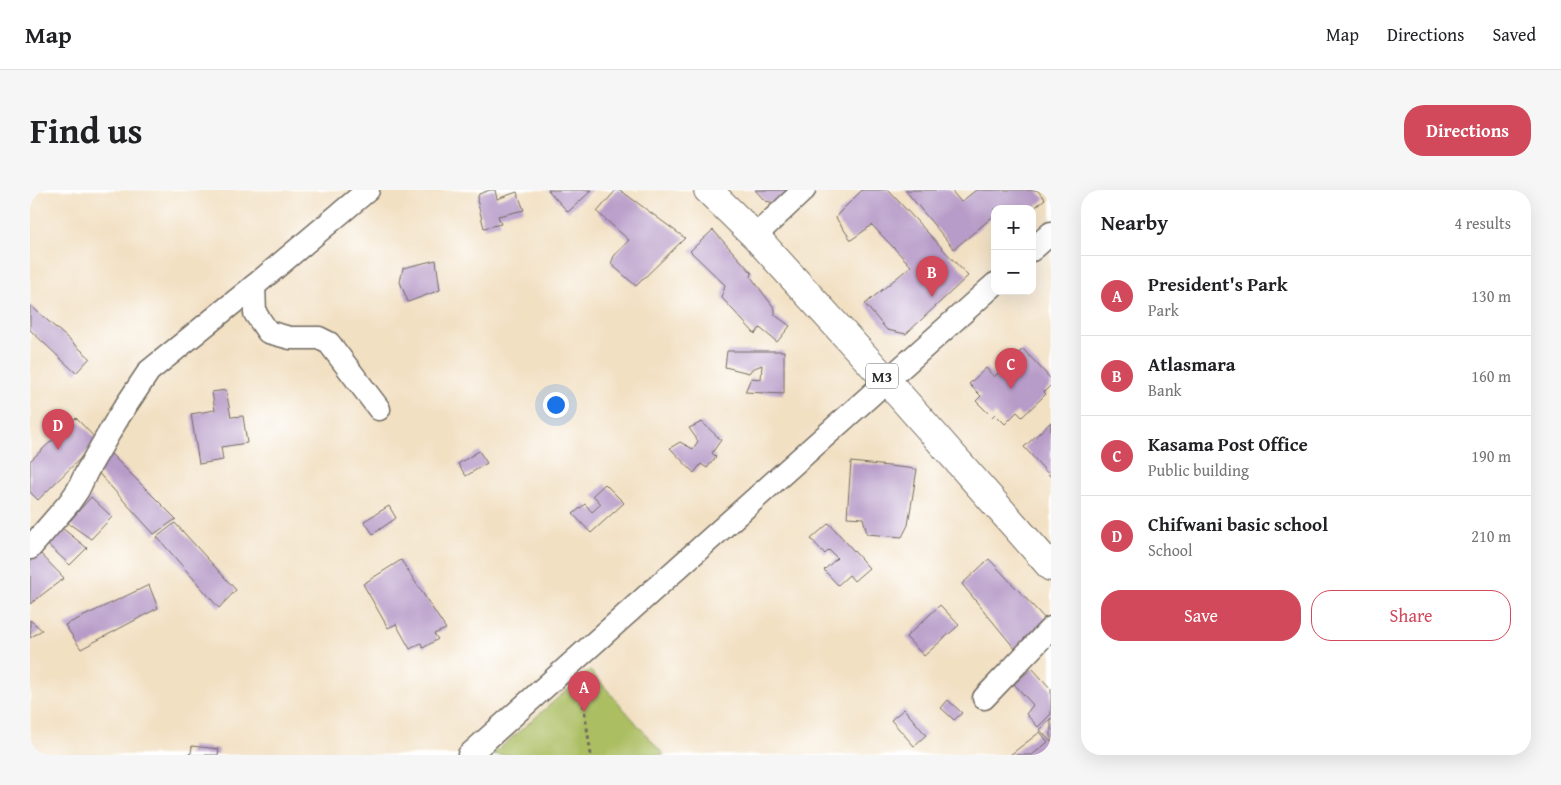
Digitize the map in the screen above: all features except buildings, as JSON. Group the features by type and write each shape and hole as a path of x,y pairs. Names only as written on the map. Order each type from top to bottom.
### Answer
{"main road":[{"name":"M3","path":"708,190 755,236 887,381 1051,567"}],"street":[{"path":"30,548 78,490 87,470 119,416 149,371 368,190"},
{"path":"755,236 804,190"},
{"path":"1036,246 1051,233"},
{"path":"254,286 255,313 268,332 290,338 319,338 329,343 379,409"},
{"path":"469,755 991,288"},
{"path":"984,698 1051,628"}],"path":[{"path":"576,660 590,755"}],"green space":[{"path":"590,670 664,755 492,755"}],"place":[{"name":"Atlasmara","path":"932,297"},
{"name":"Kasama Post Office","path":"1011,389"},
{"name":"Chifwani basic school","path":"58,450"},
{"name":"President's Park","path":"584,712"}]}
